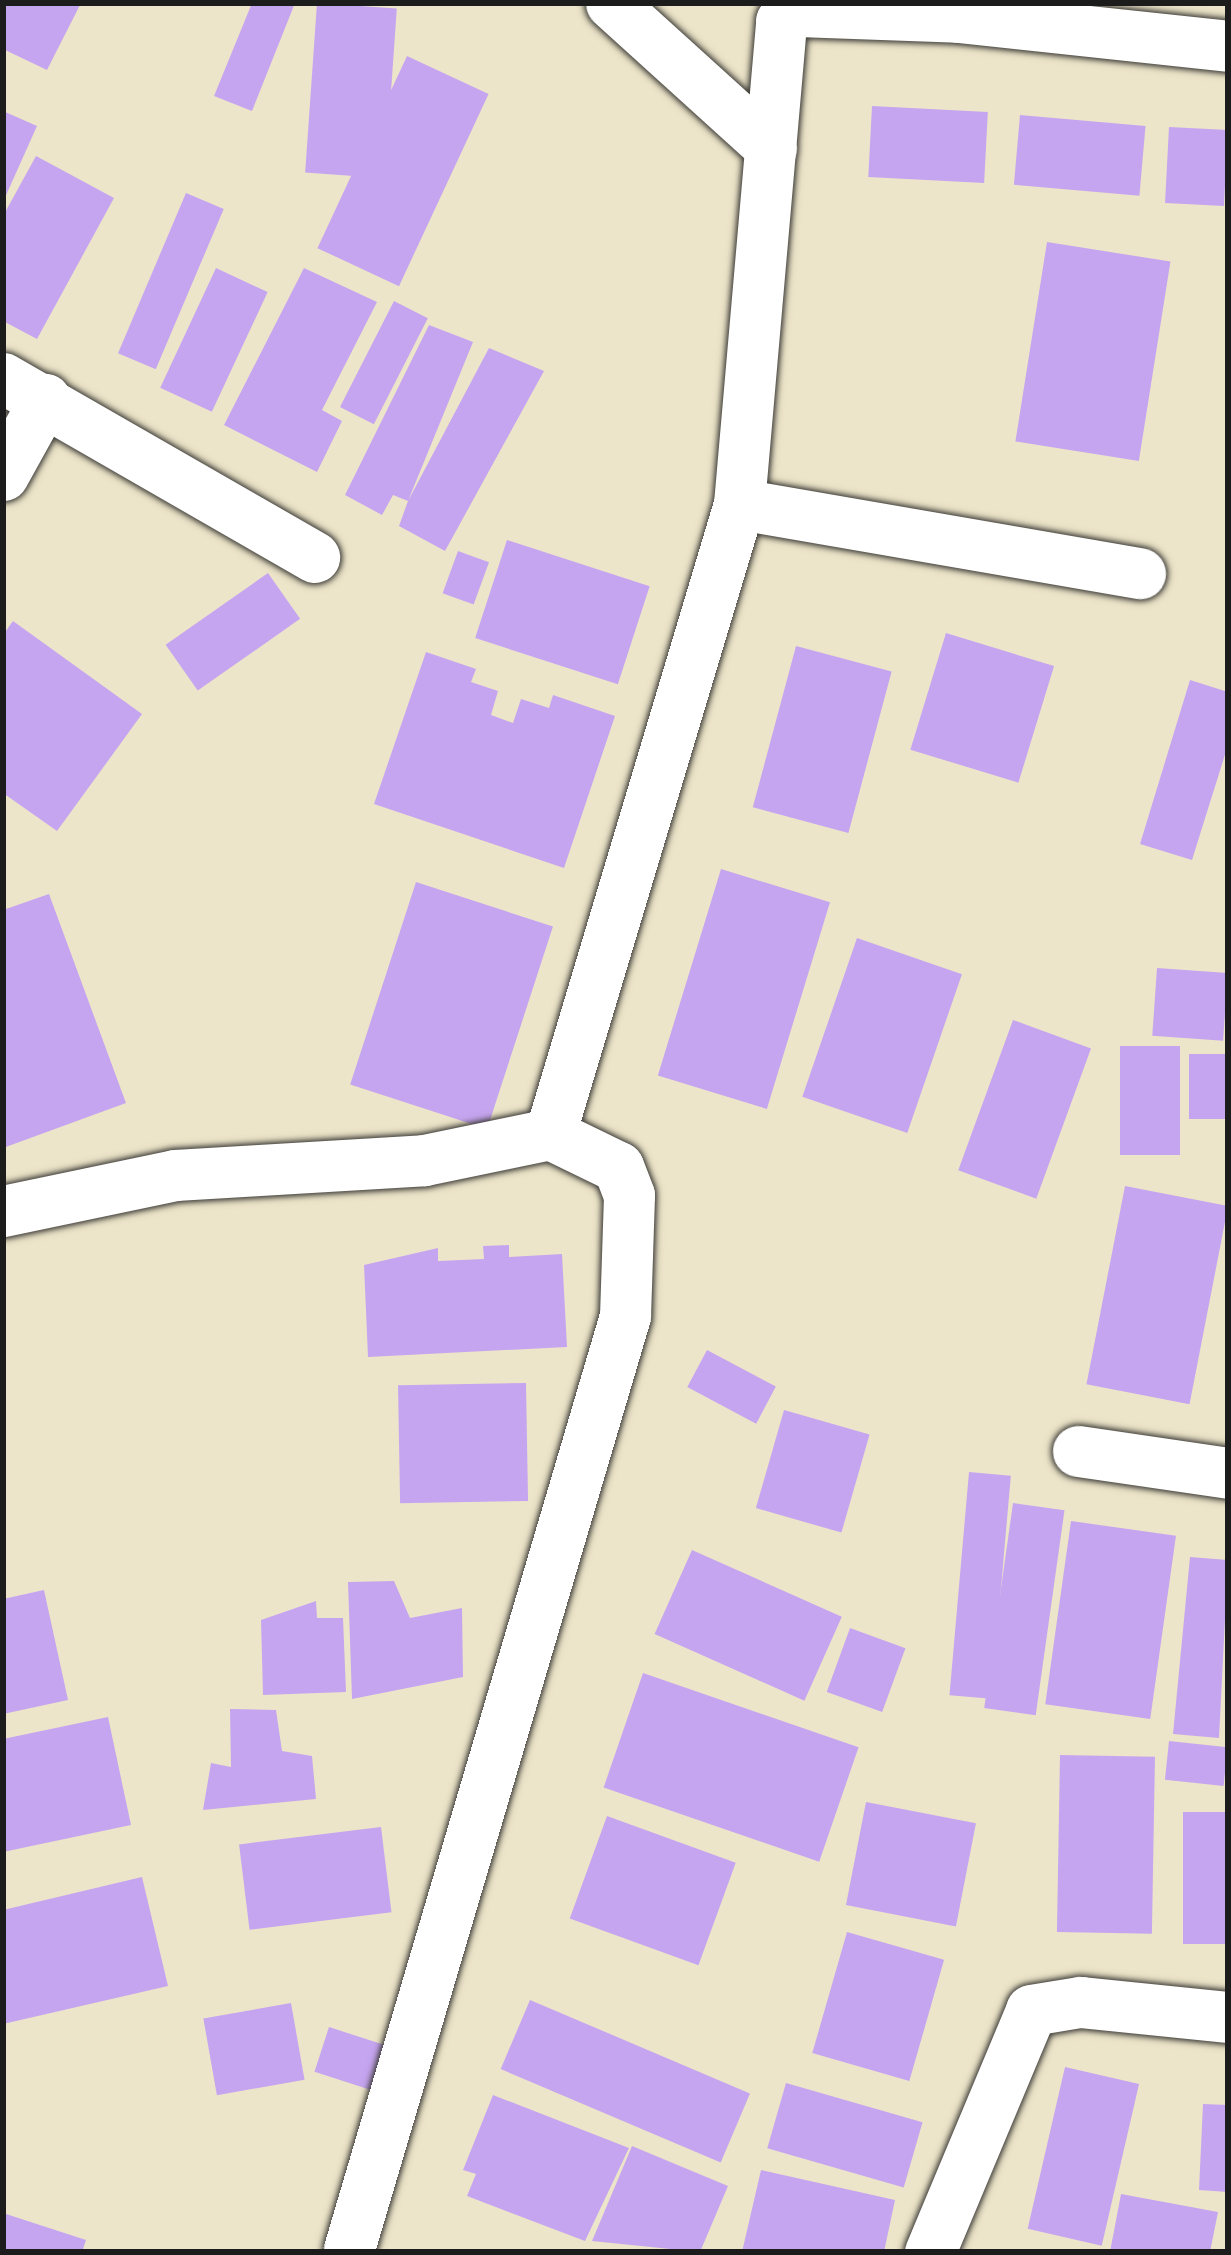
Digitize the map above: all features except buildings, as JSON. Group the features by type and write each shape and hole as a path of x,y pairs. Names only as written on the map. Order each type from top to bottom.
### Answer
{"street":[{"path":"610,3 771,148"},
{"path":"550,1134 740,504 771,148 773,44 798,11 1228,46"},
{"path":"3,475 24,388 314,557"},
{"path":"740,504 1140,573"},
{"path":"3,1211 175,1175 424,1160 550,1134 618,1168 629,1195 625,1316 349,2249"},
{"path":"1078,1451 1228,1473"},
{"path":"930,2252 1031,2010 1080,2002 1228,2017"}]}
